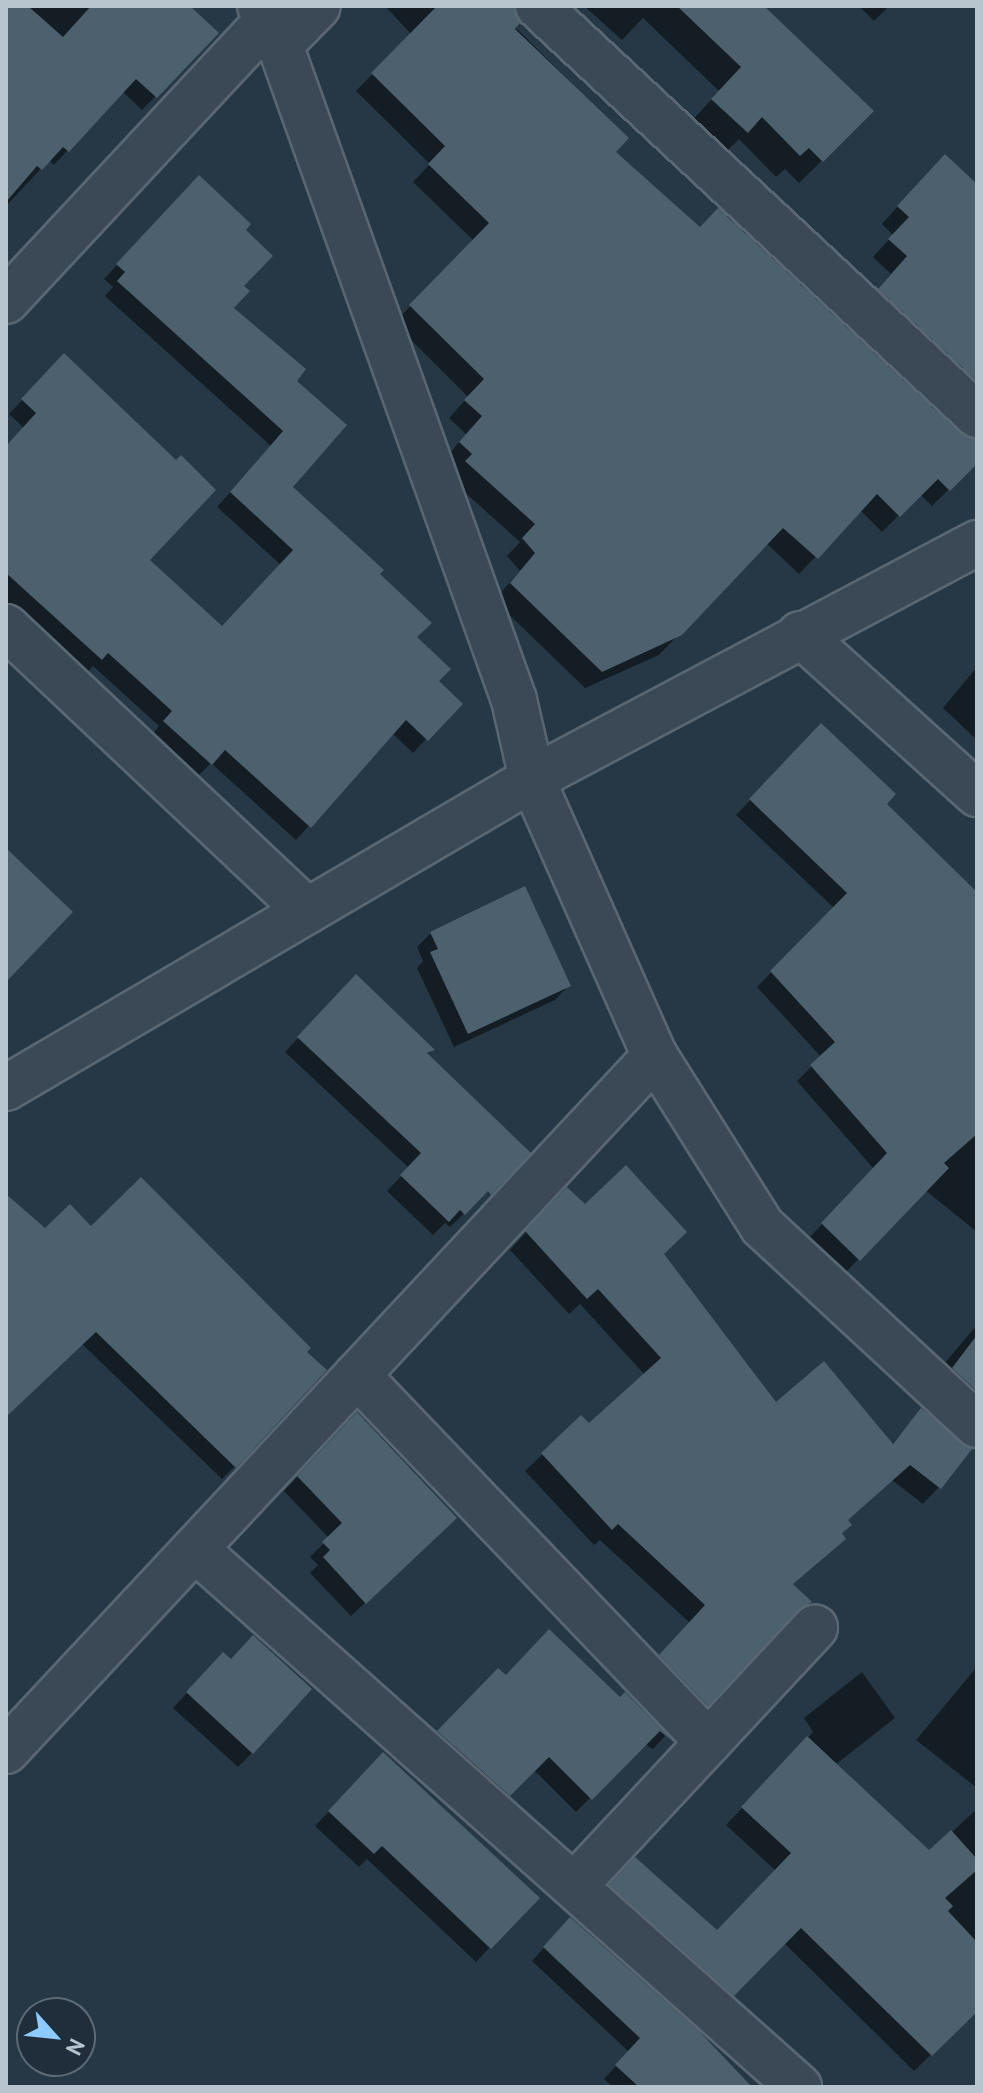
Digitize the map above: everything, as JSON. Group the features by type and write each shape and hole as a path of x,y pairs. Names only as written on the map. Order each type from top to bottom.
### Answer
{"street":[{"path":"6,301 269,24 318,6"},
{"path":"538,6 977,415"},
{"path":"269,24 514,700 532,779 655,1056 762,1226 977,1425"},
{"path":"10,1080 532,779 800,634 977,543"},
{"path":"6,627 307,911"},
{"path":"800,634 977,794"},
{"path":"6,1751 655,1056"},
{"path":"357,1375 708,1742"},
{"path":"195,1549 799,2087"},
{"path":"575,1885 815,1628"}],"building":[{"path":"6,6 28,6 63,37 91,6 190,6 219,33 157,98 136,79 69,152 63,147 42,170 37,166 6,202"},
{"path":"437,6 514,6 520,23 515,29 629,138 616,152 700,227 718,208 960,433 977,439 977,464 950,491 938,479 900,517 877,494 818,559 783,528 682,635 602,672 510,583 535,553 522,538 535,524 465,461 472,454 459,442 482,416 464,400 484,379 409,305 489,223 428,164 445,146 371,73"},
{"path":"677,6 764,6 874,111 823,162 809,148 800,156 762,117 748,133 711,99 741,67"},
{"path":"945,154 977,184 977,381 878,289 907,256 888,239 909,217 897,206"},
{"path":"199,175 251,224 246,230 273,256 244,286 250,291 234,308 306,369 297,381 347,425 293,487 384,570 380,574 432,623 417,637 451,669 439,681 463,704 428,741 406,720 311,828 225,750 212,765 163,721 172,711 108,653 102,660 6,573 6,446 36,413 21,399 64,353 176,460 181,455 216,490 150,560 222,626 293,550 230,492 283,431 117,281 125,272 116,264"},
{"path":"821,723 896,794 887,804 977,892 977,1134 944,1163 949,1168 860,1261 821,1223 887,1153 810,1065 835,1042 770,971 847,893 749,799"},
{"path":"6,848 73,912 6,982"},
{"path":"525,886 571,986 468,1034 430,952 438,949 430,932"},
{"path":"356,974 435,1050 427,1053 531,1153 491,1195 488,1191 465,1215 460,1210 449,1222 400,1175 421,1153 297,1037"},
{"path":"626,1165 687,1232 664,1254 776,1402 824,1361 893,1444 921,1408 972,1449 941,1489 910,1465 848,1520 852,1525 842,1533 846,1539 793,1584 812,1602 797,1611 708,1706 659,1655 705,1605 618,1524 612,1530 541,1453 581,1415 589,1423 661,1358 598,1289 587,1299 525,1231 567,1187 585,1204"},
{"path":"141,1177 311,1348 307,1352 327,1370 236,1468 96,1332 6,1417 6,1194 45,1228 70,1204 91,1226"},
{"path":"977,1335 977,1391 952,1368"},
{"path":"357,1412 457,1518 366,1604 323,1557 330,1550 322,1542 342,1523 297,1476"},
{"path":"549,1629 620,1697 625,1692 674,1742 660,1731 592,1800 549,1757 510,1796 437,1731 498,1668 506,1675"},
{"path":"253,1635 312,1689 253,1754 186,1692 223,1652 231,1659"},
{"path":"807,1736 929,1850 951,1830 977,1859 977,1870 945,1898 953,1906 948,1911 977,1942 977,2012 932,2056 801,1928 734,1996 609,1885 635,1857 717,1930 791,1853 741,1807"},
{"path":"383,1752 540,1898 491,1949 382,1846 374,1854 328,1811"},
{"path":"570,1917 699,2031 752,2087 639,2087 615,2065 640,2038 543,1947"}]}
